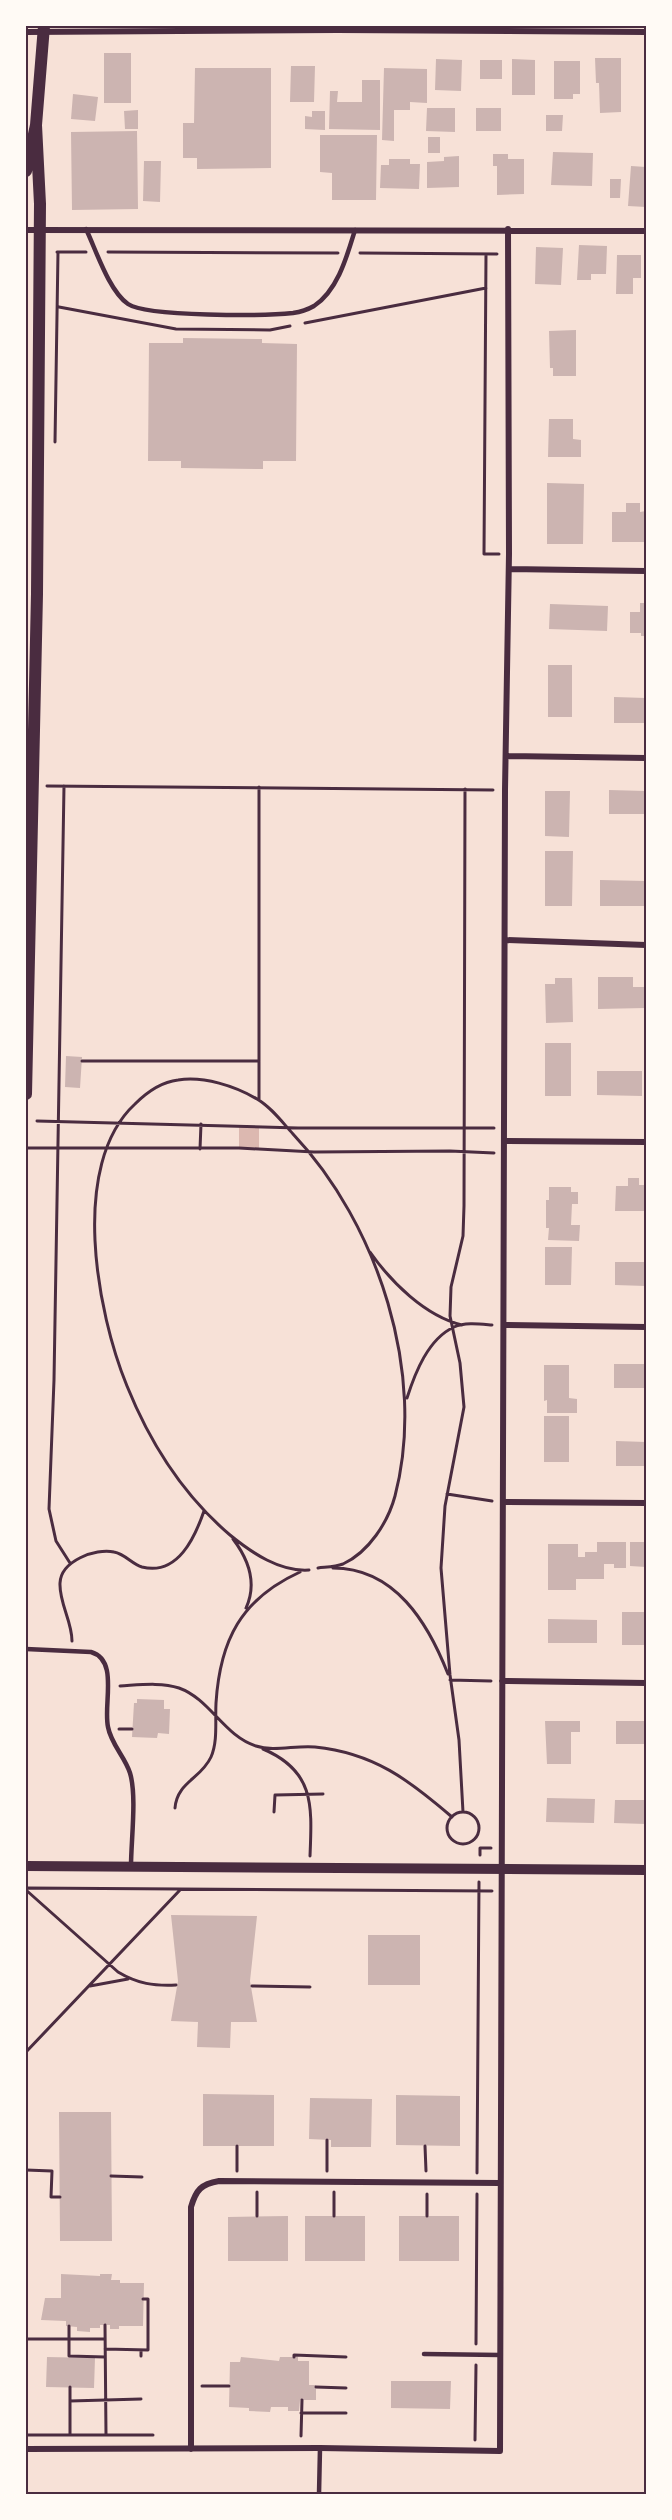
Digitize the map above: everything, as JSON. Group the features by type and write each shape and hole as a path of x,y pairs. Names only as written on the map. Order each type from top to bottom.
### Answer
{"main road":[{"path":"26,1094 29,824 33,785 40,252 36,125 44,29"},
{"path":"26,171 36,125"}],"street":[{"path":"26,32 44,29 646,32"},
{"path":"26,2449 320,2448 500,2451 505,790 509,569 508,229"},
{"path":"26,230 646,231"},
{"path":"509,569 646,571"},
{"path":"506,756 646,758"},
{"path":"505,940 646,945"},
{"path":"504,1141 646,1142"},
{"path":"504,1325 646,1327"},
{"path":"503,1502 646,1503"},
{"path":"502,1681 646,1683"},
{"path":"26,1866 646,1870"},
{"path":"191,2449 191,2207 194,2195 206,2183 257,2181 500,2183"}],"lane":[{"path":"86,229 115,289 137,309 150,312 261,315 292,313 316,304 332,286 356,230"},
{"path":"26,1649 91,1652 104,1659 107,1665 108,1728 129,1770 132,1784 131,1868"},
{"path":"424,2354 500,2355"},
{"path":"319,2494 320,2448"}],"path":[{"path":"40,252 508,254"},
{"path":"486,254 484,554 509,554"},
{"path":"33,785 505,790"},
{"path":"64,786 54,1380 49,1509 56,1541 70,1563"},
{"path":"259,787 259,1100"},
{"path":"463,1812 459,1740 451,1681 441,1568 447,1494 464,1407 460,1363 451,1322 451,1287 463,1236 465,789"},
{"path":"82,1061 259,1061"},
{"path":"242,1615 258,1598 299,1572 335,1566 349,1560 372,1540 392,1505 399,1478 403,1453 405,1386 390,1313 366,1246 334,1184 309,1152 259,1100 233,1088 212,1082 177,1080 159,1085 144,1095 119,1123 106,1148 97,1192 95,1239 109,1334 128,1389 149,1434 177,1477 204,1511 256,1554 291,1569 309,1570"},
{"path":"37,1121 287,1127 505,1128"},
{"path":"200,1149 201,1125"},
{"path":"26,1148 259,1149 309,1152 505,1154"},
{"path":"366,1246 397,1283 426,1308 451,1322 464,1325 504,1325"},
{"path":"405,1402 425,1356 452,1328 464,1325"},
{"path":"447,1494 503,1502"},
{"path":"72,1651 72,1637 60,1581 70,1563 105,1551 116,1552 144,1567 154,1568 176,1559 185,1551 204,1511"},
{"path":"174,1808 179,1791 206,1767 211,1758 215,1742 219,1677 229,1643 249,1600 251,1580 245,1558 228,1533"},
{"path":"318,1568 344,1568 361,1572 377,1578 394,1590 419,1614 451,1681"},
{"path":"451,1681 502,1681"},
{"path":"107,1686 149,1685 178,1688 195,1697 235,1735 275,1754 294,1768 302,1778 308,1794 311,1818 310,1869"},
{"path":"259,1747 312,1747 354,1754 394,1772 413,1784 452,1817"},
{"path":"274,1812 275,1795 323,1794"},
{"path":"463,1812 472,1815 477,1821 479,1830 474,1840 463,1844 452,1840 447,1830 452,1817 463,1812"},
{"path":"474,1840 480,1848"},
{"path":"475,2428 479,1869"},
{"path":"26,1889 501,1892"},
{"path":"26,1889 109,1965 130,1979 153,1986 176,1985"},
{"path":"26,2052 180,1890"},
{"path":"89,1987 130,1979"},
{"path":"252,1986 310,1987"},
{"path":"327,2140 334,2216"},
{"path":"237,2146 237,2181"},
{"path":"425,2146 427,2216"},
{"path":"26,2170 52,2170 51,2197 60,2197"},
{"path":"111,2176 142,2177"},
{"path":"257,2181 257,2217"},
{"path":"105,2349 148,2350 148,2299 143,2299"},
{"path":"105,2325 106,2435"},
{"path":"69,2326 69,2357 105,2357"},
{"path":"26,2339 105,2339"},
{"path":"141,2349 141,2356"},
{"path":"294,2357 294,2355 346,2357"},
{"path":"191,2386 229,2386"},
{"path":"70,2387 70,2435"},
{"path":"316,2387 346,2388"},
{"path":"70,2401 141,2399"},
{"path":"301,2436 302,2400"},
{"path":"301,2413 346,2413"}],"shaded area":[{"path":"239,1126 259,1127 259,1149 239,1148"}],"building":[{"path":"104,53 131,53 131,103 104,103"},
{"path":"595,58 621,58 621,112 600,113"},
{"path":"436,59 462,60 461,91 435,90"},
{"path":"512,59 535,60 535,95 512,95"},
{"path":"480,60 502,60 502,79 480,79"},
{"path":"554,61 580,61 580,94 573,94 573,99 554,99"},
{"path":"291,66 315,66 314,102 290,102"},
{"path":"195,68 271,68 271,168 197,169 197,158 183,158 183,123 194,123"},
{"path":"384,68 427,69 427,103 410,102 410,110 394,110 394,141 382,140"},
{"path":"362,80 380,80 380,130 329,129 330,91 338,91 337,102 362,102"},
{"path":"73,94 98,97 95,121 71,119"},
{"path":"427,108 455,108 455,132 426,131"},
{"path":"476,108 501,108 501,131 476,131"},
{"path":"138,110 138,129 125,129 124,111"},
{"path":"312,111 325,111 325,130 305,129 305,116 312,117"},
{"path":"546,115 563,115 562,131 546,131"},
{"path":"137,131 138,209 72,210 71,132"},
{"path":"320,135 377,135 376,200 332,200 332,173 320,172"},
{"path":"428,137 440,137 440,153 428,153"},
{"path":"553,152 593,153 592,186 551,185"},
{"path":"493,154 508,154 508,159 524,159 524,194 497,195 497,166 493,166"},
{"path":"459,156 459,187 427,188 427,162 444,161 444,157"},
{"path":"389,159 410,159 410,164 420,164 419,189 380,188 381,165 389,165"},
{"path":"144,161 161,161 160,202 143,201"},
{"path":"631,166 646,167 646,207 628,206"},
{"path":"610,179 621,179 620,198 610,198"},
{"path":"579,245 607,246 606,274 591,274 591,280 577,280"},
{"path":"536,247 563,248 561,285 535,284"},
{"path":"617,255 641,255 641,278 633,278 633,294 616,294"},
{"path":"576,330 576,376 553,376 553,368 550,368 549,331"},
{"path":"183,338 262,339 262,343 297,344 296,461 263,461 263,469 181,468 181,461 148,461 149,343 183,343"},
{"path":"549,419 573,419 573,439 581,440 581,457 548,457"},
{"path":"547,483 584,484 583,544 547,544"},
{"path":"626,503 640,503 640,512 646,511 646,542 612,542 612,512 626,512"},
{"path":"640,603 646,603 646,636 641,636 641,633 630,633 630,612 640,612"},
{"path":"550,604 608,606 607,631 549,629"},
{"path":"548,665 572,665 572,717 548,717"},
{"path":"614,697 646,698 646,723 614,723"},
{"path":"609,790 646,791 646,814 609,814"},
{"path":"545,791 570,791 569,837 545,836"},
{"path":"545,851 573,851 572,906 545,906"},
{"path":"600,880 646,881 646,906 600,906"},
{"path":"598,977 633,977 633,987 645,987 645,1008 598,1009"},
{"path":"555,978 572,978 573,1022 546,1023 545,984 555,984"},
{"path":"545,1043 571,1043 571,1096 545,1096"},
{"path":"66,1056 82,1057 80,1088 65,1087"},
{"path":"597,1071 642,1071 642,1096 597,1095"},
{"path":"628,1178 639,1178 639,1185 646,1185 646,1211 615,1211 616,1186 628,1186"},
{"path":"549,1187 571,1187 571,1192 578,1192 578,1204 572,1204 571,1225 580,1225 579,1241 548,1240 546,1200 549,1200"},
{"path":"545,1247 572,1247 571,1285 545,1285"},
{"path":"615,1262 646,1262 646,1286 615,1285"},
{"path":"614,1364 646,1364 646,1388 614,1388"},
{"path":"544,1365 569,1365 569,1398 577,1399 577,1413 547,1413 547,1400 544,1401"},
{"path":"544,1416 569,1416 569,1462 544,1462"},
{"path":"616,1441 646,1442 646,1466 616,1466"},
{"path":"597,1542 626,1542 626,1568 614,1568 614,1564 604,1564 604,1579 576,1579 576,1590 548,1590 548,1544 578,1544 578,1557 585,1557 585,1552 597,1552"},
{"path":"630,1542 646,1542 646,1567 630,1566"},
{"path":"622,1612 646,1612 646,1645 622,1645"},
{"path":"548,1619 597,1620 597,1643 548,1643"},
{"path":"137,1699 164,1700 164,1709 170,1709 169,1734 158,1733 157,1738 132,1737 134,1703 137,1703"},
{"path":"545,1721 580,1721 580,1732 571,1732 571,1764 547,1764"},
{"path":"616,1721 646,1721 646,1744 616,1744"},
{"path":"547,1798 595,1799 594,1823 546,1822"},
{"path":"615,1800 646,1800 646,1824 614,1823"},
{"path":"171,1915 257,1916 250,1981 257,2022 231,2022 230,2048 197,2047 198,2022 171,2021 178,1981"},
{"path":"368,1935 420,1935 420,1985 368,1985"},
{"path":"203,2094 274,2095 274,2146 203,2146"},
{"path":"396,2095 460,2096 460,2146 396,2145"},
{"path":"310,2098 372,2099 371,2147 331,2147 331,2140 309,2139"},
{"path":"59,2112 111,2112 112,2241 60,2241"},
{"path":"288,2216 288,2261 228,2261 228,2217"},
{"path":"305,2216 365,2216 365,2261 305,2261"},
{"path":"399,2216 459,2216 459,2261 399,2261"},
{"path":"61,2274 100,2276 100,2274 112,2274 111,2280 120,2280 120,2283 144,2283 143,2326 119,2326 119,2329 110,2329 110,2325 100,2325 100,2328 90,2328 90,2332 77,2331 77,2327 66,2326 66,2321 41,2320 45,2298 61,2298"},
{"path":"47,2357 95,2358 94,2388 46,2387"},
{"path":"241,2357 279,2361 280,2357 298,2357 298,2361 309,2361 309,2385 316,2385 316,2400 300,2400 299,2411 288,2411 288,2407 271,2407 270,2412 229,2407 230,2362 240,2362"},
{"path":"391,2381 451,2381 450,2409 391,2408"}]}
